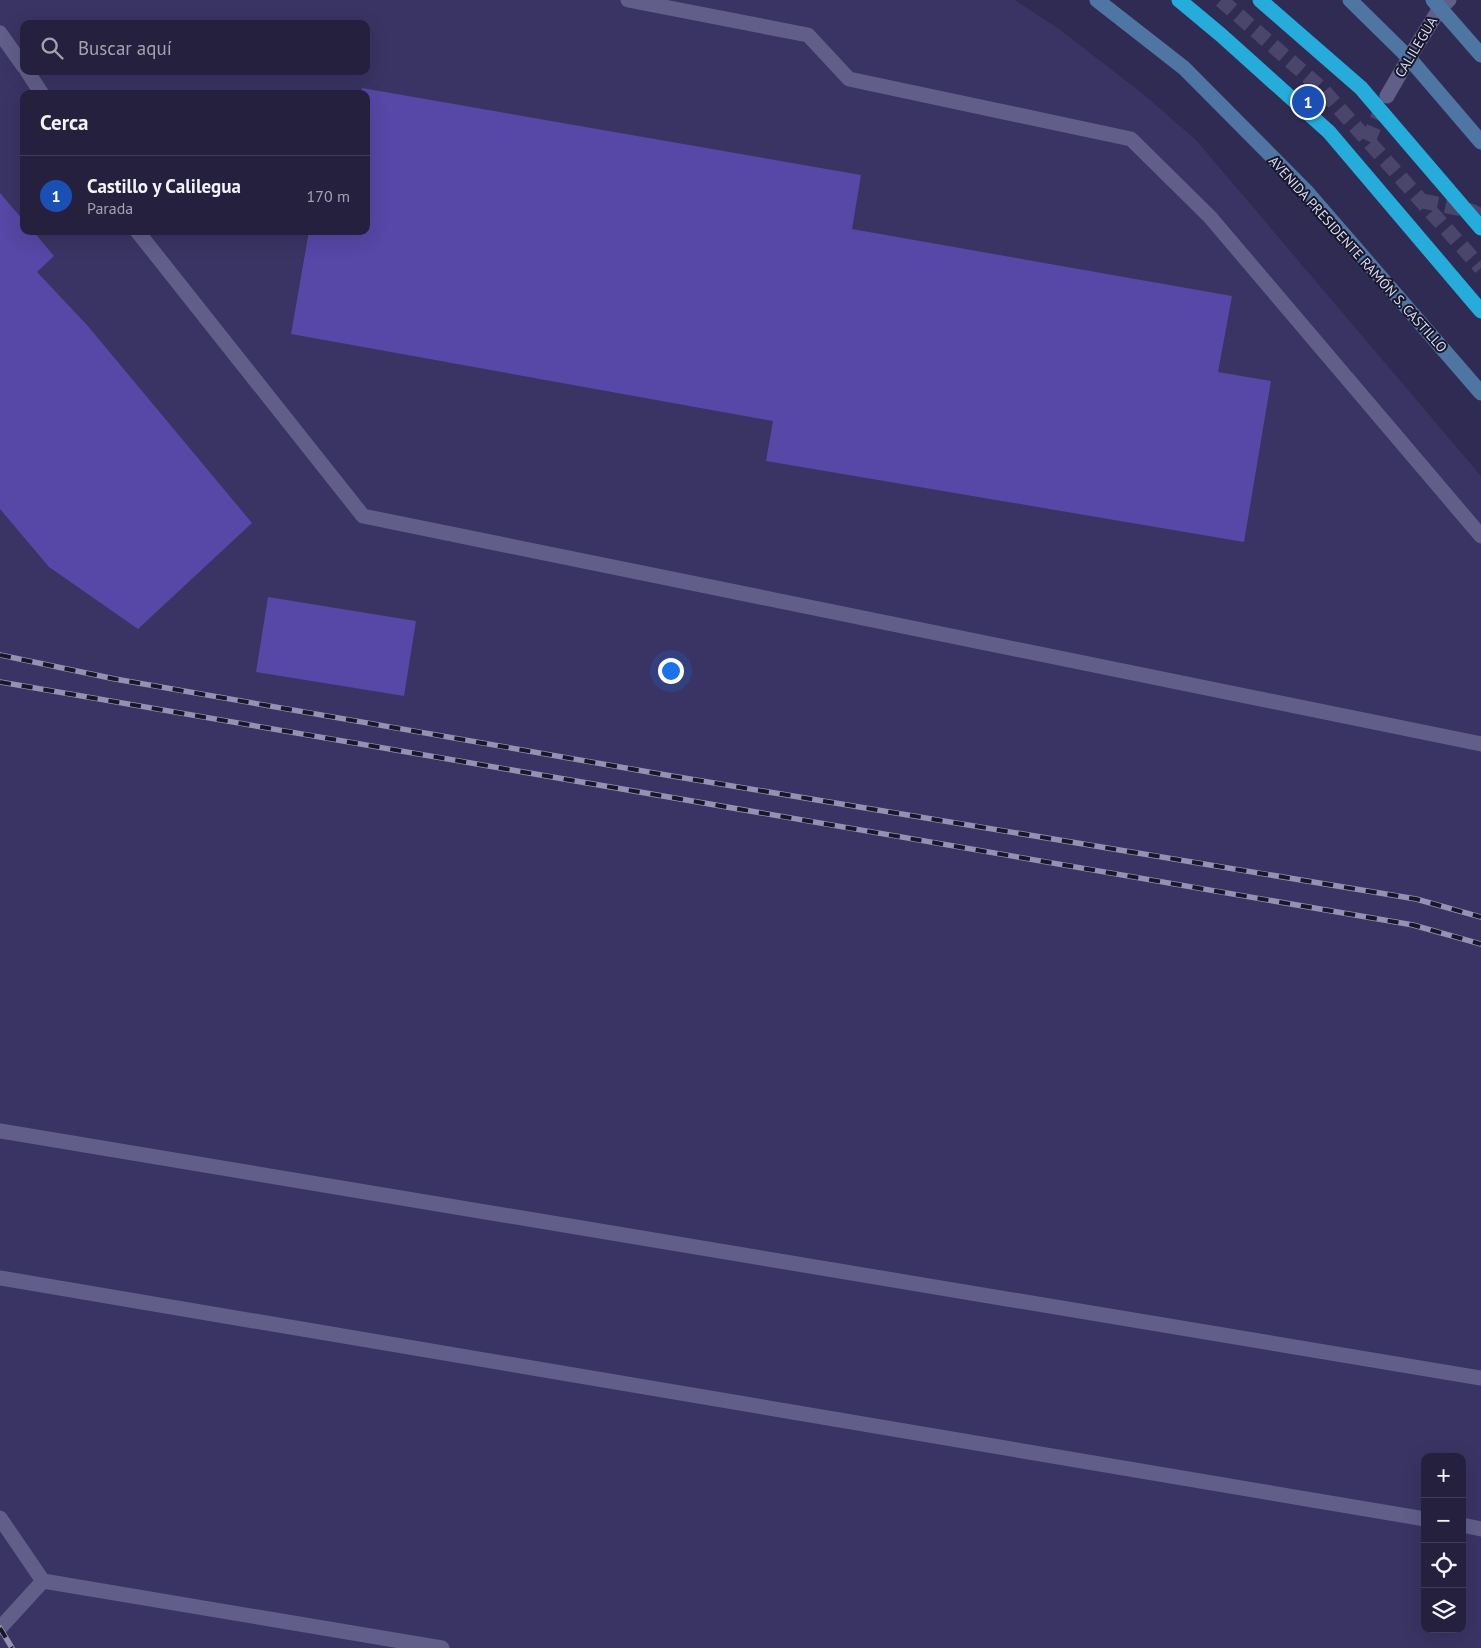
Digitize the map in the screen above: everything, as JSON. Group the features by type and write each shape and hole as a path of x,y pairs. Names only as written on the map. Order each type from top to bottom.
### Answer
{"highway":[{"path":"1179,0 1329,132 1481,311"},
{"path":"1260,0 1361,88 1481,228"}],"main road":[{"name":"AVENIDA PRESIDENTE RAMÓN S. CASTILLO","path":"1097,0 1184,68 1306,191 1481,393"},
{"path":"1350,0 1409,58 1481,142"},
{"path":"1441,3 1481,55"}],"street":[{"path":"628,0 808,35 849,79 1131,139 1210,218 1481,536"},
{"name":"CALILEGUA","path":"1387,96 1441,3"},
{"path":"0,33 20,61"},
{"path":"30,75 39,90"},
{"path":"140,235 363,516 1481,744"},
{"path":"0,1131 1481,1378"},
{"path":"0,1278 1421,1518"},
{"path":"0,1518 43,1581 442,1648"},
{"path":"1466,1526 1481,1528"},
{"path":"0,1628 43,1581"}],"shaded area":[{"path":"0,0 1015,0 1059,29 1143,94 1196,140 1481,476 1481,1648 0,1648"}],"building":[{"path":"362,88 861,175 852,229 1232,296 1218,372 1271,381 1244,542 766,461 773,421 291,334 308,235 370,235 370,90 362,90"},
{"path":"0,193 20,216 20,235 36,235 54,256 37,272 87,325 252,523 138,629 49,567 0,509"},
{"path":"268,597 416,621 404,696 256,672"}],"tunnel":[{"path":"1221,0 1322,89 1481,268"},
{"path":"1368,141 1387,96"},
{"path":"1423,201 1471,211 1481,216"}],"railway":[{"path":"0,655 115,679 666,775 1416,899 1481,917"},
{"path":"0,682 1413,925 1481,944"},
{"path":"0,1628 12,1648"}],"place":[{"name":"Castillo y Calilegua","path":"1308,102"}]}
